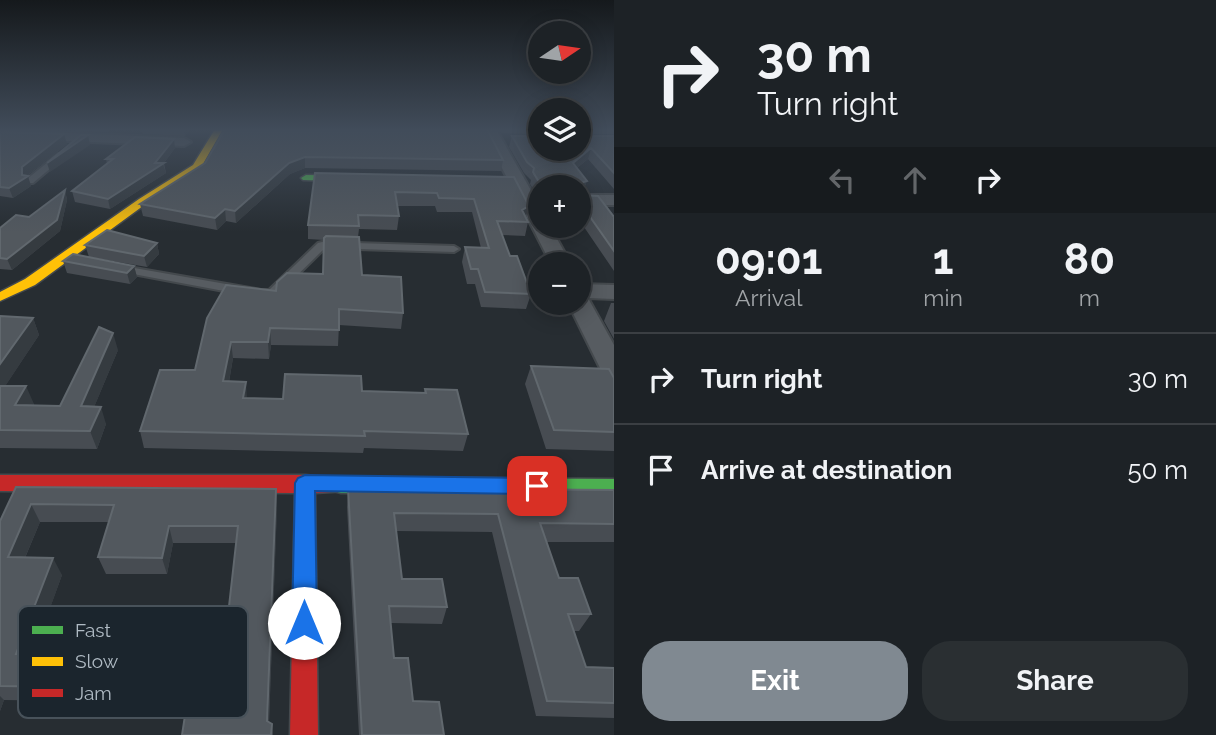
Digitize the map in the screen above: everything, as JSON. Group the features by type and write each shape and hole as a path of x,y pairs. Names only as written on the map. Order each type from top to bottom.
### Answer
{"street":[{"path":"0,297 71,259 143,201 199,163"},
{"path":"503,163 510,181 528,195"},
{"path":"306,178 385,179"},
{"path":"591,200 614,200"},
{"path":"591,291 614,292"},
{"path":"586,315 614,370"},
{"path":"304,735 305,483"},
{"path":"2,486 305,483 614,487"}],"lane":[{"path":"30,181 52,163"},
{"path":"104,265 261,295 272,293 322,245 454,249"}],"building":[{"path":"0,163 27,163 22,167 22,175 28,176 9,188 0,187"},
{"path":"107,163 164,163 108,199 72,191"},
{"path":"205,163 289,163 235,211 225,209 215,218 140,204"},
{"path":"529,163 573,163 582,175 535,175 534,168"},
{"path":"605,163 614,163 614,173"},
{"path":"315,173 514,177 528,204 522,210 528,222 497,221 510,256 517,256 528,286 528,294 485,292 478,269 471,269 465,247 489,248 474,199 439,198 437,193 395,192 399,216 358,215 359,226 308,225"},
{"path":"65,190 57,220 7,259 0,258 0,228 16,215 29,217"},
{"path":"591,196 598,196 614,217 614,251 591,218"},
{"path":"107,230 157,243 144,256 85,245"},
{"path":"326,236 359,237 362,275 401,277 403,313 339,309 339,330 270,328 268,342 231,342 223,381 246,382 243,398 283,399 285,374 361,376 362,391 426,393 425,389 457,390 468,434 364,431 365,436 140,431 160,370 195,370 207,318 226,285 276,291 277,282 287,273 323,274"},
{"path":"73,254 134,266 127,273 63,261"},
{"path":"0,316 33,318 0,364"},
{"path":"99,327 113,333 81,406 101,407 90,431 0,430 0,386 26,386 15,405 60,406"},
{"path":"531,366 609,369 614,378 614,432 554,430"},
{"path":"16,487 276,489 267,721 272,724 271,735 182,735 185,718 248,718 248,606 229,606 238,526 169,526 162,558 98,557 114,505 31,504 8,557 53,558 34,606 18,606 18,686 0,686 0,521"},
{"path":"348,488 614,490 614,524 540,523 559,578 578,578 591,614 568,614 586,667 614,668 614,703 547,701 498,514 394,513 402,579 442,579 447,607 389,606 394,658 408,658 413,701 439,702 444,735 362,735"}],"traffic: fast":[{"path":"306,178 368,179"},
{"path":"341,485 614,487"}],"traffic: slow":[{"path":"0,297 30,282 199,163"}],"traffic: jam":[{"path":"0,483 341,485"},
{"path":"304,735 305,483"}],"route":[{"path":"304,623 305,483 537,486"}]}
